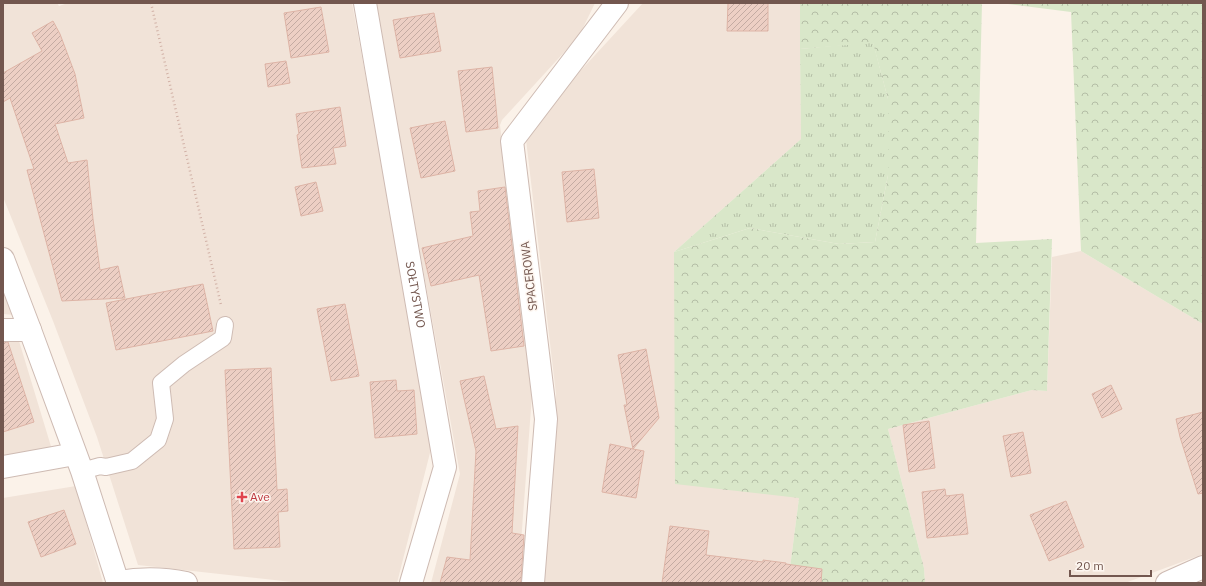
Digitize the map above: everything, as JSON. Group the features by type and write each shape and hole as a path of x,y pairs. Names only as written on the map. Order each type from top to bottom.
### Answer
{"street":[{"name":"SOŁTYSTWO","path":"366,3 445,468 411,583"},
{"name":"SPACEROWA","path":"533,583 546,418 512,141 617,3"},
{"path":"3,259 78,462 118,583 135,579 156,579 186,583"},
{"path":"3,330 30,330"},
{"path":"3,466 78,462"},
{"path":"1167,583 1203,566"}],"lane":[{"path":"78,462 106,466 132,461 158,440 165,419 162,383 184,364 224,338 225,325"}],"path":[{"path":"151,3 225,325"}],"shaded area":[{"path":"3,3 57,3 59,6 68,3 352,3 433,441 397,583 301,583 138,565 97,437 53,321 3,197"},
{"path":"375,3 595,3 579,36 502,120 500,125 532,395 518,583 431,583 460,474"},
{"path":"643,3 800,3 801,139 674,252 799,498 788,583 543,583 556,394 525,131"},
{"path":"1081,251 1203,324 1203,554 1125,583 925,583 924,568 888,429 1032,390 1047,391 1052,257"},
{"path":"3,284 15,315 3,314"},
{"path":"3,341 19,341 53,453 3,461"},
{"path":"76,486 103,583 3,583 3,498"}],"green space":[{"path":"800,3 982,3 976,243 1052,239 1047,391 1032,390 888,429 924,568 925,583 788,583 799,498 675,484 674,252 750,228 839,244 875,242 888,175 888,99 873,43 800,49"},
{"path":"1000,3 1203,3 1203,324 1081,251 1071,12"},
{"path":"873,42 888,99 888,175 875,242 839,244 750,228 674,252 801,139 800,49"}],"building":[{"path":"728,3 768,3 768,31 727,31"},
{"path":"321,7 329,52 291,58 284,13"},
{"path":"434,13 441,51 400,58 393,20"},
{"path":"53,21 60,34 75,74 84,118 55,124 68,163 87,160 100,270 118,266 125,298 62,301 27,170 34,169 10,98 3,102 3,73 42,51 32,33"},
{"path":"286,61 290,83 268,87 265,64"},
{"path":"492,67 498,128 466,132 458,71"},
{"path":"340,107 346,146 333,148 336,164 302,168 297,135 299,134 296,114"},
{"path":"445,121 455,171 421,178 410,128"},
{"path":"594,169 599,218 567,222 562,172"},
{"path":"316,182 323,211 301,216 295,187"},
{"path":"505,187 524,346 491,351 479,275 431,286 422,248 473,236 470,212 480,211 478,191"},
{"path":"203,284 213,331 116,350 106,303"},
{"path":"345,304 359,376 331,381 317,309"},
{"path":"3,342 8,342 34,422 3,432"},
{"path":"646,349 659,418 633,449 624,405 627,405 618,355"},
{"path":"271,368 277,490 287,489 288,511 278,512 280,547 234,549 225,370"},
{"path":"484,376 496,429 518,426 512,533 524,535 521,581 520,583 440,583 447,557 470,560 476,451 460,381"},
{"path":"396,380 397,391 414,390 417,434 375,438 370,382"},
{"path":"1111,385 1122,409 1102,418 1092,394"},
{"path":"1203,412 1203,493 1198,494 1180,437 1176,419"},
{"path":"929,421 935,468 909,472 903,425"},
{"path":"1023,432 1031,473 1011,477 1003,436"},
{"path":"610,444 644,451 636,498 602,492"},
{"path":"945,489 946,496 963,494 968,534 927,538 922,492"},
{"path":"1066,501 1084,547 1049,561 1030,515"},
{"path":"64,510 76,544 41,557 28,522"},
{"path":"670,526 709,531 706,555 763,562 763,560 822,569 821,583 662,583"}],"place":[{"name":"Ave","path":"242,497"}]}
